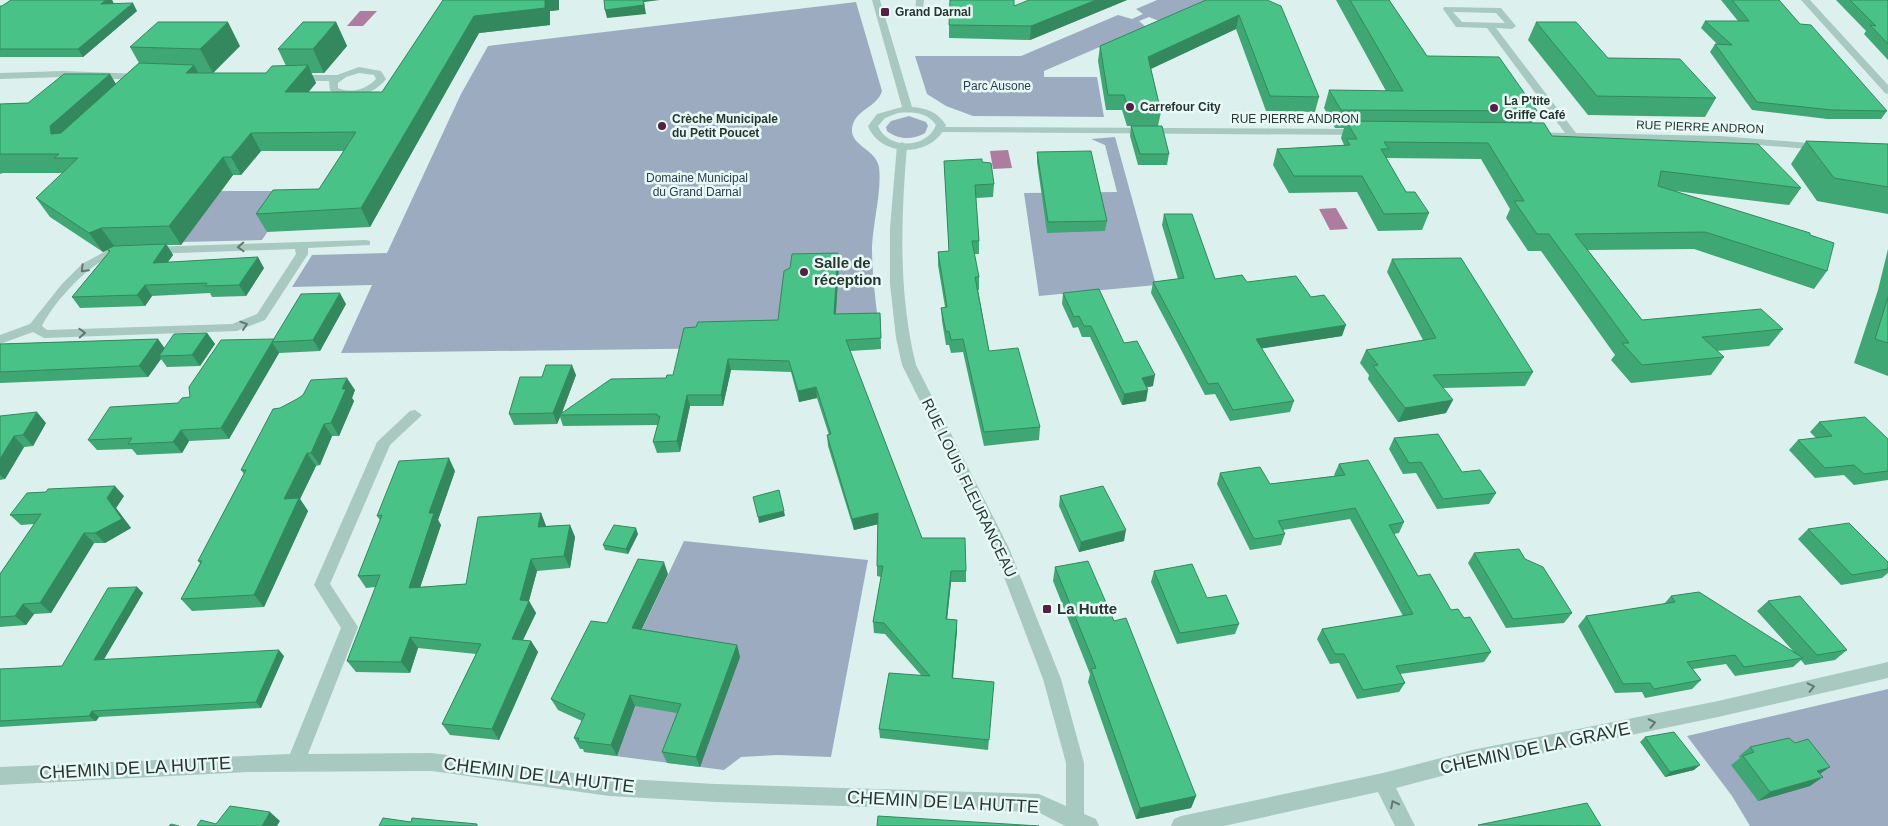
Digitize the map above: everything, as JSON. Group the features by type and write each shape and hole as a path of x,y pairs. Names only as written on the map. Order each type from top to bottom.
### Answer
{"street":[{"path":"876,0 905,95 907,110"},
{"path":"920,0 920,14"},
{"path":"1441,0 1447,9 1459,25 1512,26 1498,10 1447,9"},
{"path":"1805,0 1888,91"},
{"path":"1490,26 1573,136"},
{"path":"0,76 63,74 151,77 136,85"},
{"path":"282,78 337,78"},
{"path":"907,110 933,116 941,125 941,130 938,136 923,143 902,145 883,140 877,136 873,126 881,116 907,110"},
{"name":"RUE PIERRE ANDRON","path":"941,130 1370,132"},
{"name":"RUE PIERRE ANDRON","path":"1523,135 1720,139 1832,148"},
{"name":"RUE LOUIS FLEURANCEAU","path":"902,145 896,272 903,346 909,365 997,540 1052,679 1075,763 1080,824"},
{"path":"0,340 36,327 39,319 87,265 118,252 366,243"},
{"path":"36,327 44,334 233,328 249,323 261,317 302,254 302,248 297,245"},
{"path":"296,762 350,627 322,585 384,442 415,415"},
{"name":"CHEMIN DE LA GRAVE","path":"1181,826 1383,782 1472,759 1718,709 1888,670"},
{"name":"CHEMIN DE LA HUTTE","path":"0,776 296,762 432,762 609,787 716,793 1040,803 1080,824"},
{"path":"1383,782 1405,826"}],"green space":[{"name":"Parc Ausone","path":"1157,0 1207,0 1159,21 1149,17 1139,21 1146,27 1044,71 1044,77 1097,77 1104,117 973,116 946,106 927,94 915,56 1021,56 1118,15 1132,19 1143,14 1136,9"},
{"name":"Domaine Municipal du Grand Darnal","path":"856,2 882,91 876,101 861,112 852,128 852,134 855,139 873,156 879,167 880,176 872,260 881,349 750,355 735,348 341,353 372,285 292,287 312,255 387,253 461,94 488,46"},
{"path":"909,116 926,122 928,126 925,133 916,137 906,138 896,136 887,131 886,127 891,121"},
{"path":"1115,137 1156,285 1039,296 1024,193 1117,192 1105,145 1091,139"},
{"path":"221,191 295,191 262,240 183,242"},
{"path":"684,541 868,560 831,757 778,755 741,757 724,770 584,752"},
{"path":"1888,689 1888,826 1750,826 1732,796 1687,736"}],"shaded area":[{"path":"360,11 377,11 363,26 347,26"},
{"path":"1008,150 1012,168 993,169 990,151"},
{"path":"1336,208 1348,229 1330,230 1319,209"}],"building":[{"path":"11,0 106,0 101,4 133,3 78,49 0,49 0,6"},
{"path":"443,0 545,0 545,8 474,16 361,208 256,214 273,190 319,189 356,132 251,133 231,157 223,157 169,226 101,228 89,233 36,198 78,158 54,158 59,154 0,154 0,104 28,103 64,74 110,74 50,126 51,134 61,133 139,63 194,65 186,73 266,73 272,66 308,65 285,92 382,92"},
{"path":"604,0 643,0 644,5 605,10"},
{"path":"950,0 1014,0 1014,6 1029,0 1096,0 1031,26 949,25"},
{"path":"1206,0 1267,0 1281,6 1319,97 1270,96 1239,15 1148,57 1161,112 1129,111 1124,95 1108,95 1100,46"},
{"path":"1350,0 1389,0 1427,56 1499,57 1537,111 1341,110 1329,90 1403,91"},
{"path":"1732,0 1779,0 1800,24 1811,25 1887,111 1832,110 1757,102 1715,44 1732,45 1705,21 1749,21"},
{"path":"1850,0 1888,0 1888,44 1870,25 1876,26"},
{"path":"158,22 228,22 200,49 130,47"},
{"path":"303,22 336,22 313,49 278,49"},
{"path":"1536,22 1576,22 1608,58 1680,59 1716,98 1597,96"},
{"path":"1346,121 1544,123 1552,136 1758,144 1801,188 1661,171 1658,186 1810,233 1810,235 1834,243 1827,271 1705,232 1575,234 1642,320 1761,309 1783,329 1702,337 1724,357 1642,365 1622,343 1629,343 1549,234 1537,234 1514,201 1524,201 1488,143 1384,142 1389,149 1381,149 1406,192 1415,192 1429,213 1384,214 1362,176 1294,176 1277,149 1350,145 1346,139 1357,139"},
{"path":"1131,126 1162,126 1169,154 1140,154"},
{"path":"1806,141 1888,144 1888,187 1834,178"},
{"path":"1091,151 1107,221 1048,222 1037,152"},
{"path":"982,159 982,162 991,163 994,184 975,185 979,241 972,241 979,277 975,277 989,351 1018,348 1040,427 984,432 963,339 951,340 949,331 946,332 941,308 947,307 938,252 949,251 944,161"},
{"path":"1164,214 1192,214 1215,279 1242,275 1247,282 1296,276 1311,297 1324,295 1346,325 1256,339 1294,401 1233,410 1218,383 1208,384 1153,282 1184,278"},
{"path":"166,244 153,263 258,257 239,285 205,286 207,283 145,285 137,295 72,297 110,251 107,249 114,246"},
{"path":"838,253 834,314 880,313 881,338 846,340 922,538 965,538 966,571 951,571 946,619 957,620 952,678 994,682 989,740 879,729 889,673 930,676 884,623 873,622 883,566 877,566 878,513 852,519 827,435 831,434 816,387 798,391 789,361 728,359 721,395 687,395 677,441 653,442 660,416 657,416 657,414 559,415 611,379 666,378 667,375 673,375 684,328 696,327 698,322 778,320 784,271 790,268 792,254"},
{"path":"1461,258 1533,372 1433,375 1453,400 1405,408 1373,366 1378,365 1366,350 1436,338 1392,259"},
{"path":"1099,289 1124,343 1137,341 1155,375 1142,378 1148,390 1124,394 1091,326 1084,326 1079,316 1074,317 1063,293"},
{"path":"340,293 313,340 272,342 301,294"},
{"path":"1888,297 1888,343 1875,339"},
{"path":"207,333 192,355 159,356 174,334"},
{"path":"158,339 139,366 0,372 0,344"},
{"path":"274,339 221,428 181,430 173,442 128,444 132,438 88,440 110,407 178,403 182,398 190,397 189,387 221,340"},
{"path":"546,365 572,365 553,413 509,414 520,377 542,377"},
{"path":"347,378 342,389 346,389 331,423 324,424 311,453 307,453 284,499 299,498 254,595 181,599 202,561 198,561 246,470 241,470 273,409 280,408 303,395 311,380"},
{"path":"37,412 23,435 14,436 0,459 0,416"},
{"path":"1865,417 1888,439 1888,471 1864,474 1854,465 1825,468 1798,440 1832,436 1819,422"},
{"path":"1438,434 1462,472 1480,470 1496,493 1443,499 1421,462 1409,463 1394,438"},
{"path":"449,458 429,513 434,513 409,588 466,584 478,517 541,513 538,527 570,525 564,556 531,559 520,600 529,601 512,639 531,641 492,729 442,724 481,644 410,637 401,662 347,661 380,575 358,576 382,515 377,516 399,461"},
{"path":"1368,460 1404,522 1389,525 1418,576 1430,574 1451,610 1458,609 1464,618 1470,617 1491,652 1396,666 1405,683 1363,690 1344,654 1335,654 1322,629 1413,614 1355,508 1278,521 1285,534 1254,539 1220,473 1260,467 1270,484 1345,475 1339,464"},
{"path":"115,486 107,498 122,519 95,533 84,533 40,603 23,604 15,616 0,617 0,574 41,514 10,515 27,493 46,492 48,489"},
{"path":"1103,486 1126,530 1081,542 1060,496"},
{"path":"779,490 784,511 758,517 753,497"},
{"path":"1849,523 1888,562 1888,569 1852,575 1808,529"},
{"path":"614,525 636,528 626,549 603,545"},
{"path":"1519,549 1525,559 1543,567 1572,613 1513,619 1474,553"},
{"path":"638,559 664,562 632,628 737,645 696,757 662,752 681,704 630,695 611,745 578,741 579,738 574,738 585,714 551,699 591,621 607,623"},
{"path":"1088,561 1114,621 1126,618 1196,796 1140,808 1091,669 1096,668 1055,567"},
{"path":"1192,564 1207,598 1226,595 1239,624 1180,633 1154,571"},
{"path":"137,587 94,660 279,650 256,702 92,711 89,716 0,721 0,669 62,666 108,588"},
{"path":"1699,592 1803,658 1744,667 1735,655 1687,662 1701,680 1654,689 1650,683 1623,684 1586,616 1675,602 1671,596"},
{"path":"1800,596 1847,650 1817,655 1768,601"},
{"path":"1674,732 1700,765 1670,772 1645,737"},
{"path":"1789,738 1795,743 1808,739 1830,767 1817,771 1823,777 1770,792 1743,756 1754,752 1750,747"},
{"path":"1587,803 1601,826 1478,825"},
{"path":"230,806 270,812 262,826 197,826 201,820 216,824"},
{"path":"878,816 1039,826 877,826"},
{"path":"383,818 411,822 412,818 477,824 477,826 379,826"}],"place":[{"name":"Grand Darnal","path":"885,12"},
{"name":"Carrefour City","path":"1130,107"},
{"name":"La P'tite Griffe Café","path":"1494,108"},
{"name":"Crèche Municipale du Petit Poucet","path":"662,126"},
{"name":"Salle de réception","path":"804,272"},
{"name":"La Hutte","path":"1047,609"}]}
